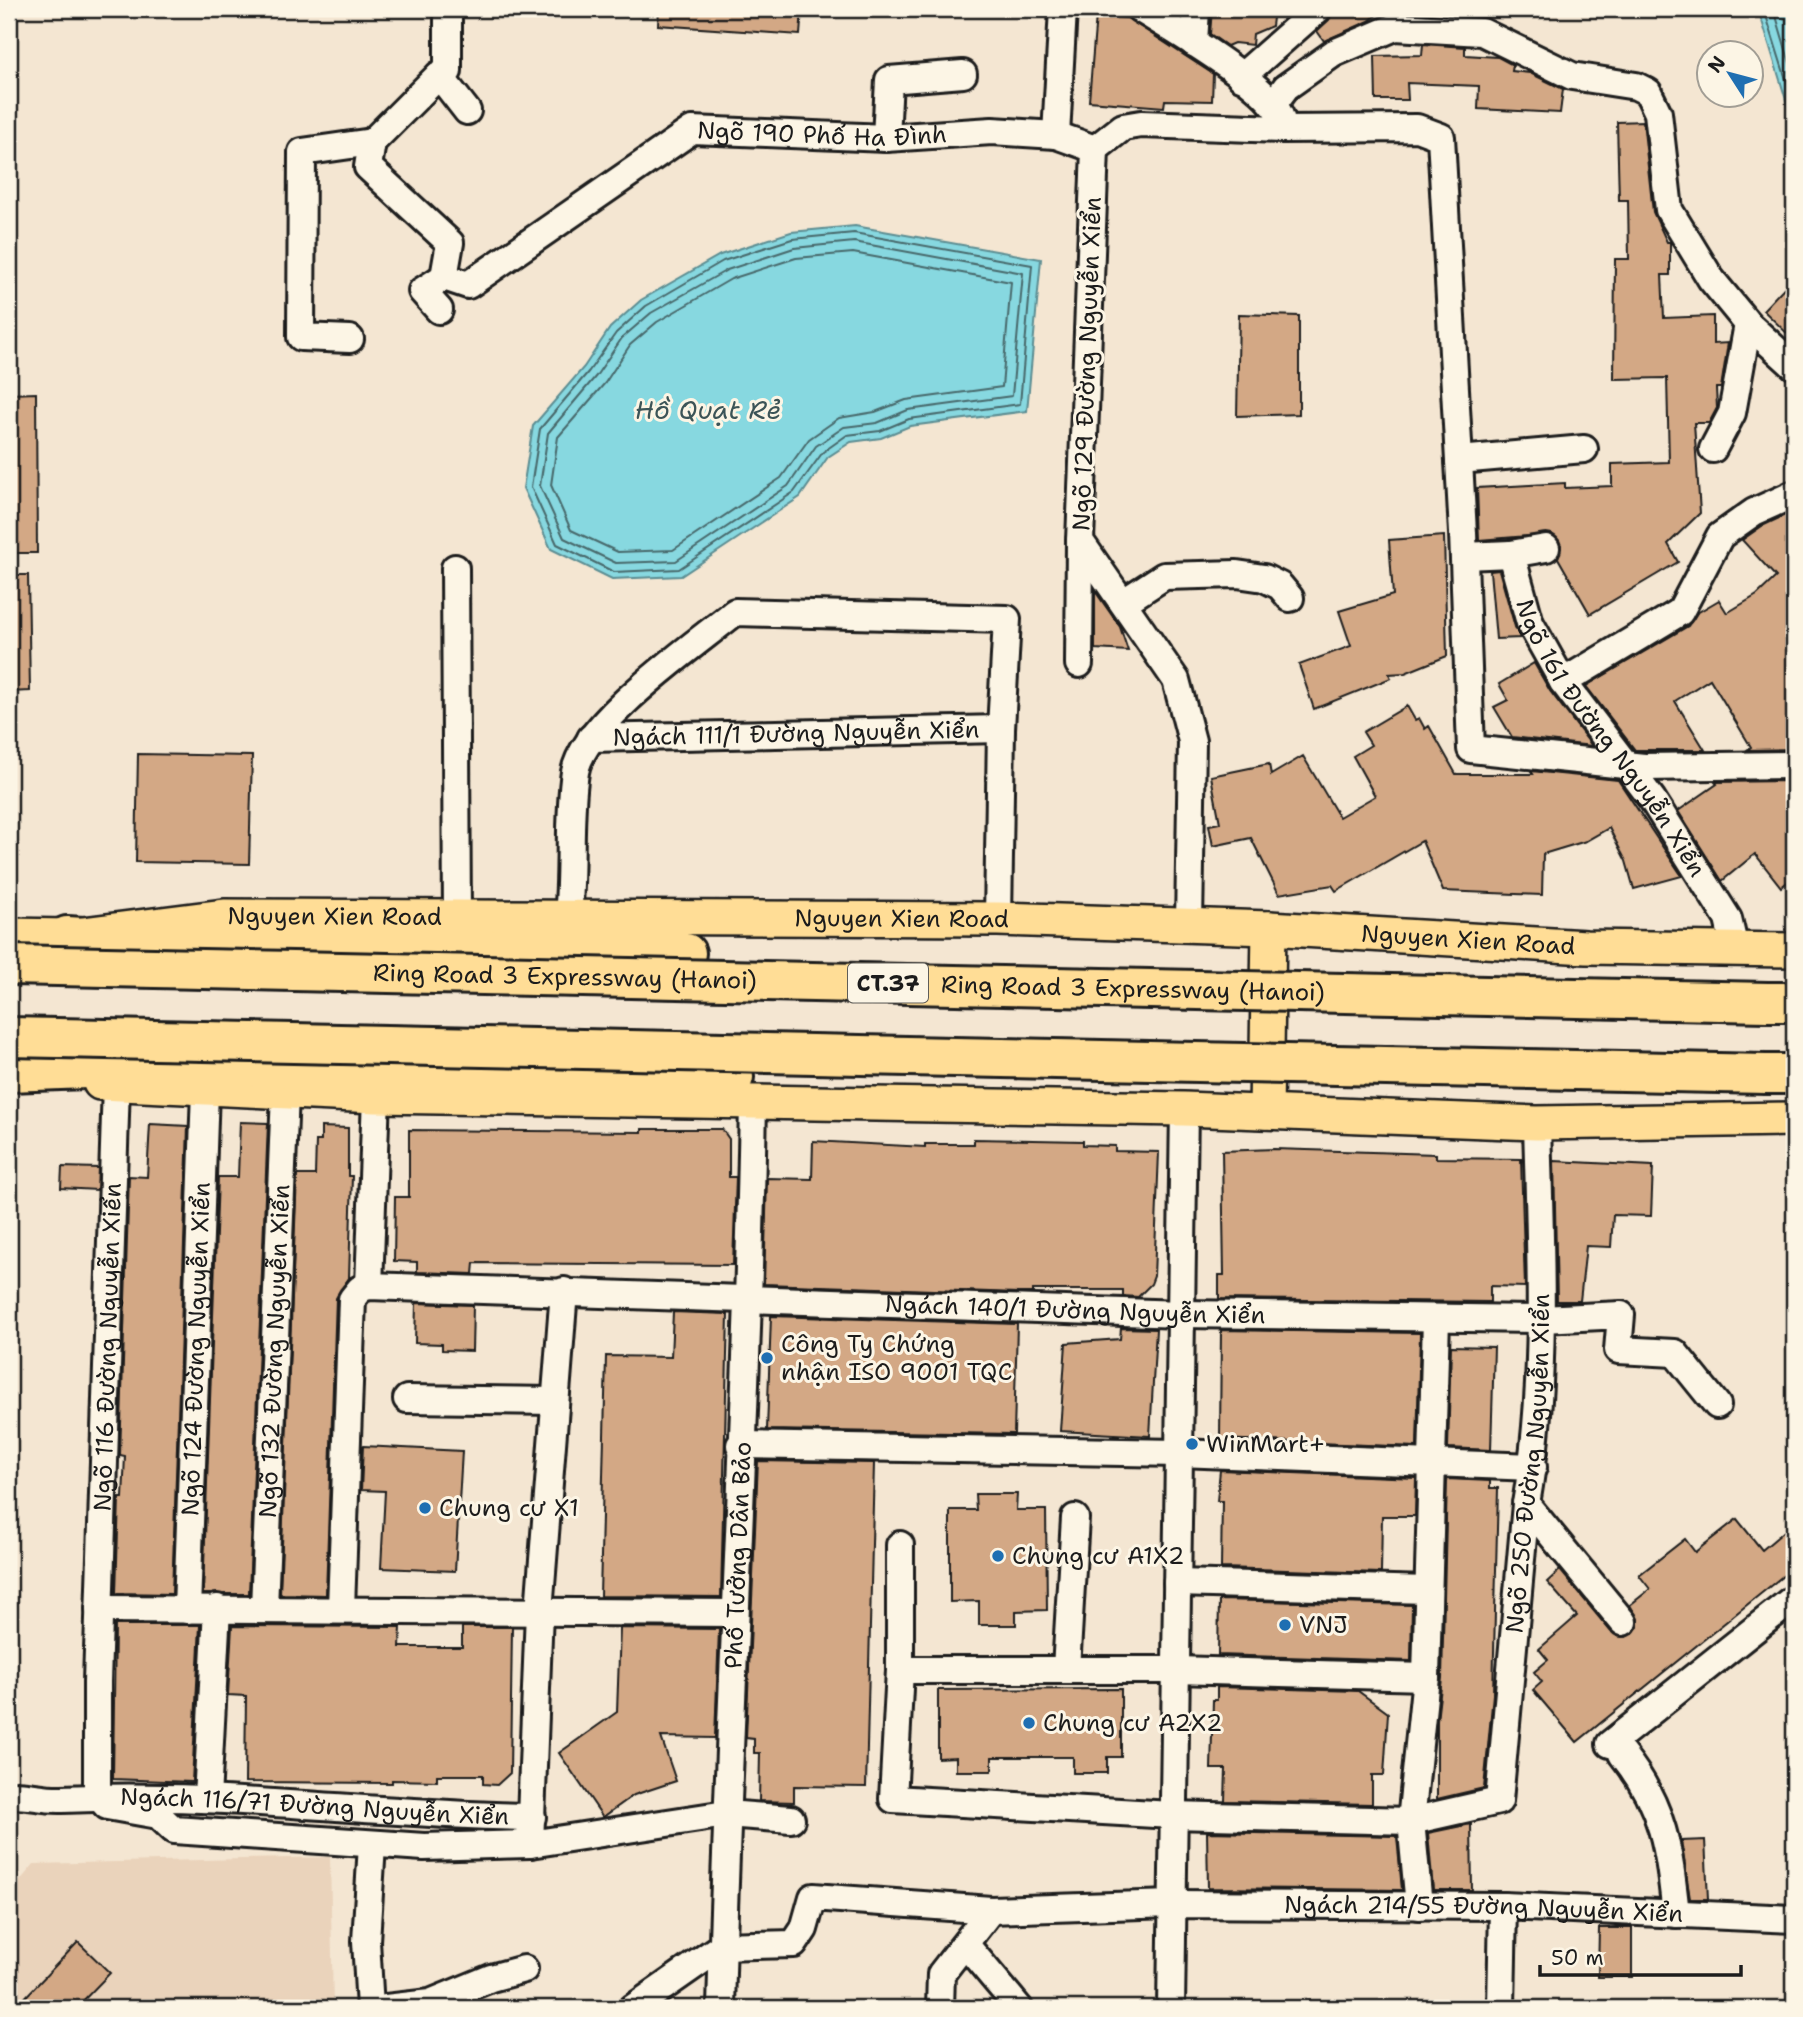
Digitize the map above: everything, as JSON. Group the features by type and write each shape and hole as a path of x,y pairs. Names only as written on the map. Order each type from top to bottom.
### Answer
{"highway":[{"path":"67,936 209,945 1084,961 1781,1002"},
{"name":"Ring Road 3 Expressway (Hanoi)","path":"9,965 1781,1002"},
{"path":"9,1037 1785,1078"},
{"path":"9,1072 189,1065 743,1089 1785,1078"}],"main road":[{"name":"Nguyen Xien Road","path":"9,934 67,936 225,916 998,919 1189,924 1586,947 1794,950"},
{"path":"1266,1112 1269,928"},
{"path":"9,1048 362,1054 911,1070 1785,1078"},
{"path":"9,1077 205,1090 376,1096 743,1089 1537,1123 1794,1119"}],"street":[{"path":"439,310 422,291 456,281 450,243 373,175 368,167 372,142 439,75 447,71 448,9"},
{"path":"1063,9 1056,135 1095,149 1123,127 1141,124 1282,129 1417,128 1441,138 1464,556 1471,749 1627,765 1794,765"},
{"path":"1140,9 1194,43 1274,103 1281,115 1282,129"},
{"path":"1194,43 1196,9"},
{"path":"1241,77 1318,9"},
{"path":"1274,103 1286,87 1334,53 1395,27 1482,32 1572,76 1636,86 1648,92 1658,113 1669,210 1711,279 1748,324 1794,366"},
{"path":"886,138 889,80 963,74"},
{"path":"439,75 467,110"},
{"name":"Ngõ 190 Phố Hạ Đình","path":"456,281 692,130 886,138 992,131 1056,135"},
{"path":"350,339 302,337 302,152 372,142"},
{"name":"Ngõ 129 Đường Nguyễn Xiển","path":"1095,149 1080,541 1176,680 1192,741 1189,924"},
{"path":"1713,449 1732,413 1748,324"},
{"path":"1459,460 1584,449"},
{"path":"1563,682 1680,612 1720,536 1754,512 1794,494"},
{"path":"1079,664 1080,541"},
{"path":"1464,556 1511,554 1546,548"},
{"name":"Ngõ 161 Đường Nguyễn Xiển","path":"1511,554 1530,623 1563,682 1652,799 1728,919 1735,949"},
{"path":"456,568 457,917"},
{"path":"1124,602 1164,576 1225,574 1264,578 1280,586 1290,598"},
{"path":"568,916 575,770 591,738 612,714 735,612 1007,619 1001,729 998,919"},
{"name":"Ngách 111/1 Đường Nguyễn Xiển","path":"591,738 1001,729"},
{"name":"Ngõ 116 Đường Nguyễn Xiển","path":"97,1795 99,1609 116,1084"},
{"name":"Phố Tưởng Dân Bảo","path":"720,2008 740,1445 750,1297 743,1089"},
{"name":"Ngõ 124 Đường Nguyễn Xiển","path":"187,1610 205,1090"},
{"name":"Ngõ 132 Đường Nguyễn Xiển","path":"264,1608 285,1093"},
{"path":"341,1608 352,1299 360,1289 369,1286 376,1096"},
{"path":"1171,2008 1184,1109"},
{"name":"Ngõ 250 Đường Nguyễn Xiển","path":"1411,1821 1499,1801 1526,1504 1533,1467 1542,1319 1537,1123"},
{"name":"Ngách 140/1 Đường Nguyễn Xiển","path":"369,1286 750,1297 1181,1314 1542,1319 1621,1315 1618,1350 1675,1353 1717,1405"},
{"path":"530,1844 539,1611 564,1291"},
{"path":"1419,1906 1411,1821 1426,1676 1436,1318"},
{"path":"407,1399 555,1401"},
{"path":"740,1445 1179,1453 1533,1467"},
{"path":"1526,1504 1623,1622"},
{"path":"1066,1669 1075,1518"},
{"path":"900,1545 900,1670 893,1799 1172,1815 1411,1821"},
{"path":"1177,1583 1428,1590"},
{"path":"1676,1914 1670,1852 1659,1812 1640,1776 1616,1749 1794,1598"},
{"path":"208,1799 217,1608"},
{"path":"99,1609 341,1608 734,1613"},
{"path":"900,1670 1176,1670 1426,1676"},
{"name":"Ngách 116/71 Đường Nguyễn Xiển","path":"9,1795 59,1799 97,1795 208,1799 462,1816 532,1817"},
{"path":"97,1795 107,1806 158,1815 174,1830 424,1847 530,1844 726,1814 791,1819"},
{"path":"370,2008 366,1941 372,1845"},
{"name":"Ngách 214/55 Đường Nguyễn Xiển","path":"722,1946 794,1944 804,1930 813,1897 991,1910 1172,1904 1503,1906 1794,1919"},
{"path":"1501,2008 1503,1906"},
{"path":"940,2008 941,1974 991,1910"},
{"path":"966,1945 1020,2008"},
{"path":"633,2008 722,1946"},
{"path":"386,2008 447,2003 491,1978 524,1969"}],"shaded area":[{"path":"330,1857 333,2008 9,2008 9,1894 34,1864"}],"water":[{"path":"1757,9 1794,9 1794,126 1762,21"},
{"name":"Hồ Quạt Rẻ","path":"855,226 1041,259 1027,411 910,426 881,438 851,442 828,457 800,497 681,576 612,579 551,549 523,488 533,426 584,367 610,328 641,300 720,255 791,232"}],"building":[{"path":"659,9 802,9 800,35 658,25"},
{"path":"1212,9 1274,9 1272,26 1253,34 1252,45 1234,43 1227,46 1210,34"},
{"path":"1333,9 1384,9 1369,21 1324,41 1317,31 1329,20"},
{"path":"1096,15 1127,18 1213,74 1212,101 1165,100 1164,107 1089,101"},
{"path":"1423,44 1465,47 1465,55 1498,57 1513,65 1512,71 1530,73 1563,89 1560,113 1478,109 1479,86 1407,83 1408,100 1376,100 1375,56 1422,55"},
{"path":"1643,121 1653,212 1667,242 1670,242 1670,275 1662,275 1664,318 1713,316 1713,344 1728,343 1721,388 1716,388 1717,408 1709,423 1694,423 1700,513 1668,544 1678,562 1590,614 1558,558 1561,545 1552,534 1479,540 1477,488 1565,483 1565,488 1612,486 1612,464 1669,462 1667,378 1614,379 1615,259 1629,259 1628,200 1619,200 1617,122"},
{"path":"1794,277 1794,340 1763,310"},
{"path":"1239,314 1299,316 1299,414 1237,416"},
{"path":"36,393 37,553 9,553 9,394"},
{"path":"1794,511 1794,749 1747,750 1751,747 1710,679 1675,701 1705,750 1635,750 1586,686 1688,626 1697,613 1719,600 1727,613 1757,595 1776,577 1742,540 1762,526"},
{"path":"1444,536 1447,656 1405,673 1389,674 1391,678 1314,709 1299,665 1351,646 1339,611 1393,595 1389,540"},
{"path":"1499,570 1520,638 1496,639 1490,571"},
{"path":"9,575 28,575 30,691 9,692"},
{"path":"1095,591 1120,627 1128,651 1095,649"},
{"path":"1534,663 1550,691 1592,746 1512,737 1494,707 1508,700 1499,684"},
{"path":"1407,706 1415,720 1419,718 1425,729 1429,726 1456,774 1533,774 1531,771 1618,780 1682,876 1634,889 1626,861 1609,828 1586,841 1543,854 1542,895 1443,891 1422,841 1336,891 1332,885 1279,894 1251,838 1213,846 1209,825 1220,823 1211,776 1269,764 1271,775 1303,756 1339,817 1375,796 1353,756 1371,745 1363,732"},
{"path":"138,754 252,756 249,864 136,862"},
{"path":"1794,781 1794,877 1781,887 1755,854 1722,881 1678,811 1717,784 1715,782"},
{"path":"240,1122 268,1123 249,1594 203,1594 218,1177 238,1177"},
{"path":"150,1124 188,1126 172,1594 116,1593 119,1498 123,1498 125,1456 120,1455 129,1176 147,1177"},
{"path":"321,1127 348,1128 348,1176 352,1176 349,1278 336,1298 326,1595 280,1594 297,1175 315,1175 316,1141 321,1141"},
{"path":"642,1129 722,1129 729,1139 729,1177 736,1177 733,1265 474,1263 473,1274 417,1272 417,1262 394,1261 395,1197 409,1197 409,1130 642,1132"},
{"path":"974,1139 1083,1141 1083,1145 1115,1146 1115,1151 1159,1152 1154,1276 1151,1284 1138,1297 1123,1296 1123,1290 1033,1290 1033,1293 1018,1293 764,1284 767,1178 812,1179 813,1141 925,1147 925,1144 974,1144"},
{"path":"1274,1149 1436,1154 1436,1158 1521,1159 1525,1287 1490,1286 1490,1302 1219,1299 1219,1275 1224,1275 1222,1151"},
{"path":"1554,1161 1653,1166 1651,1216 1613,1215 1611,1247 1586,1246 1580,1301 1557,1301"},
{"path":"62,1167 98,1168 97,1190 61,1188"},
{"path":"416,1303 473,1305 472,1351 442,1350 442,1344 415,1343"},
{"path":"673,1312 728,1314 721,1597 600,1596 606,1356 671,1357"},
{"path":"771,1316 1017,1324 1014,1434 767,1430"},
{"path":"1121,1328 1156,1329 1150,1436 1060,1431 1066,1343 1120,1339"},
{"path":"1221,1330 1420,1333 1417,1447 1220,1439"},
{"path":"1451,1346 1494,1347 1491,1450 1448,1448"},
{"name":"Chung cư X1","path":"363,1446 462,1451 455,1571 381,1568 385,1491 361,1490"},
{"path":"758,1461 874,1463 866,1787 794,1786 794,1802 759,1801 760,1753 754,1753 754,1739 746,1738"},
{"path":"1220,1470 1416,1478 1415,1516 1382,1516 1381,1573 1221,1568 1222,1501 1217,1501"},
{"path":"1447,1479 1490,1481 1490,1488 1498,1488 1493,1694 1484,1788 1437,1799 1437,1721 1442,1678"},
{"name":"Chung cư A1X2","path":"975,1494 1017,1494 1016,1510 1046,1510 1047,1610 1016,1611 1016,1625 979,1625 979,1601 950,1602 950,1510 976,1510"},
{"path":"1737,1519 1762,1550 1794,1523 1794,1567 1577,1742 1533,1690 1542,1682 1534,1672 1548,1660 1539,1649 1577,1616 1547,1582 1560,1570 1611,1632 1626,1637 1638,1627 1638,1619 1630,1605 1650,1589 1639,1575 1685,1539 1695,1552"},
{"path":"1219,1600 1412,1605 1411,1661 1218,1655"},
{"path":"115,1625 200,1625 192,1782 113,1779"},
{"path":"232,1626 401,1627 400,1647 462,1647 462,1627 512,1627 510,1773 497,1785 483,1784 483,1775 437,1775 437,1781 392,1780 392,1783 245,1782 246,1696 228,1695"},
{"path":"620,1628 719,1629 715,1738 661,1737 676,1781 634,1795 603,1817 559,1753 617,1712"},
{"path":"1217,1687 1358,1691 1388,1713 1384,1775 1372,1775 1372,1804 1225,1801 1226,1769 1211,1769 1213,1700 1217,1700"},
{"name":"Chung cư A2X2","path":"1121,1689 1121,1757 1107,1757 1107,1773 1073,1773 1073,1757 992,1757 992,1771 956,1771 956,1757 938,1758 938,1690"},
{"path":"1471,1824 1472,1890 1433,1890 1428,1833"},
{"path":"1207,1832 1397,1836 1402,1890 1208,1888"},
{"path":"1705,1840 1708,1899 1690,1899 1681,1841"},
{"path":"1599,1928 1632,1928 1632,1977 1598,1977"},
{"path":"78,1942 110,1973 76,2008 15,2008"}],"place":[{"name":"Công Ty Chứng nhận ISO 9001 TQC","path":"767,1358"},
{"name":"WinMart+","path":"1192,1444"},
{"name":"Chung cư X1","path":"425,1508"},
{"name":"Chung cư A1X2","path":"998,1556"},
{"name":"VNJ","path":"1285,1625"},
{"name":"Chung cư A2X2","path":"1029,1723"}]}
